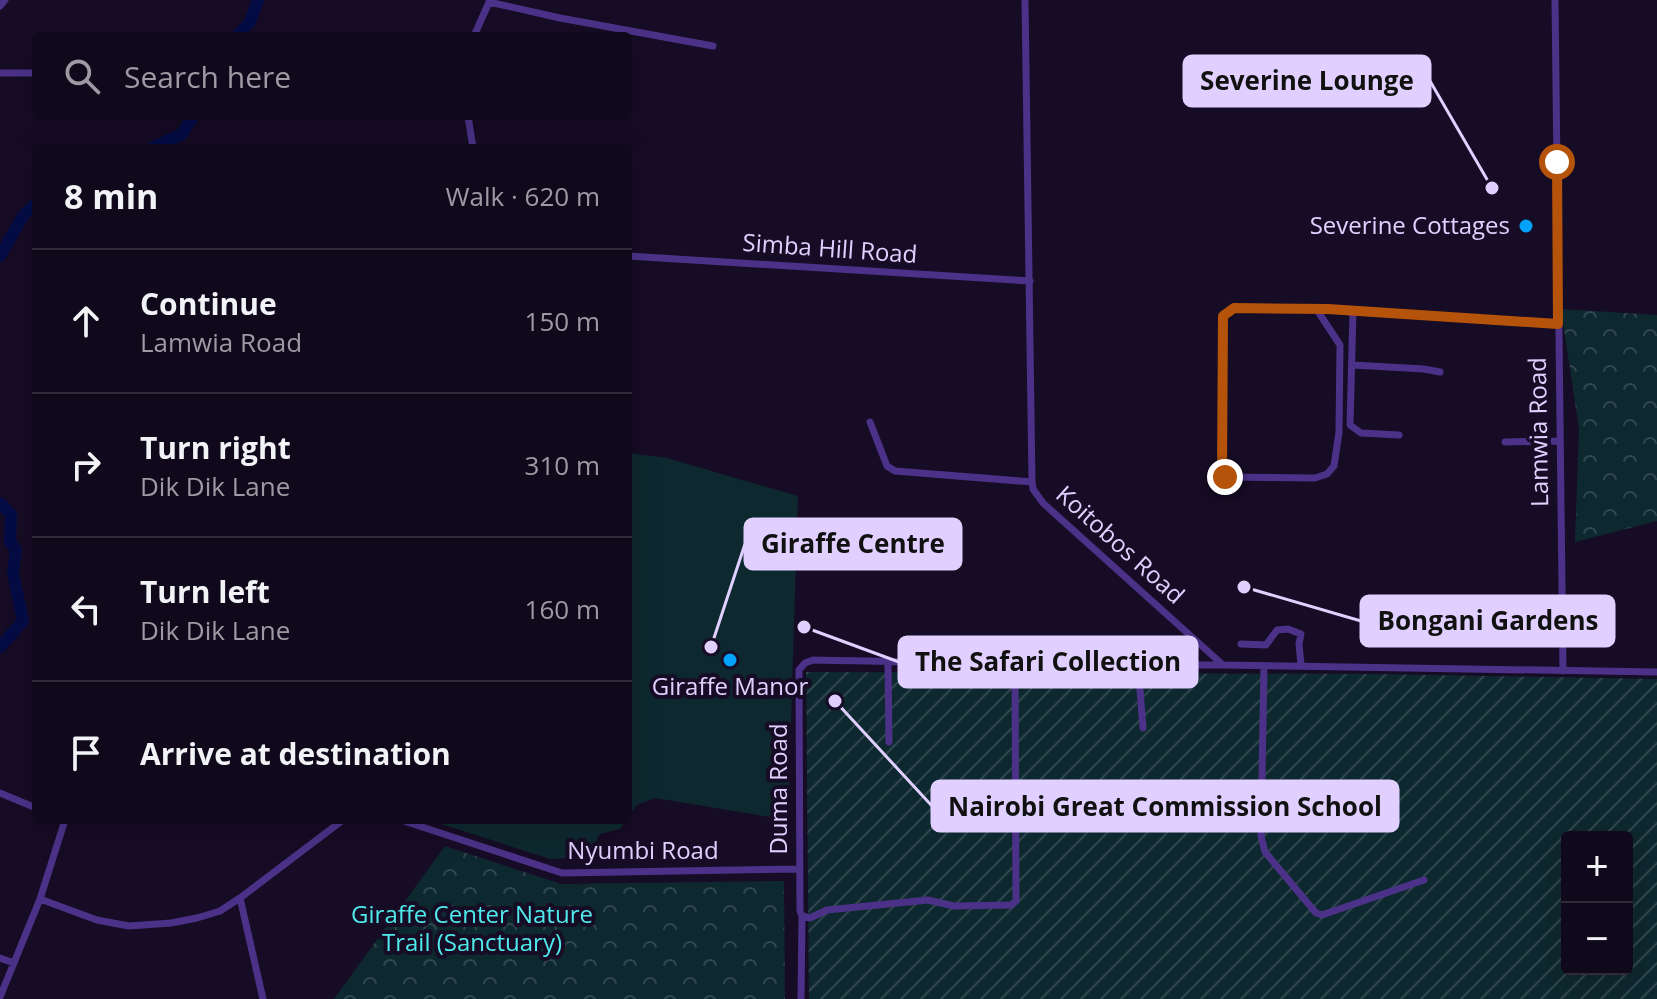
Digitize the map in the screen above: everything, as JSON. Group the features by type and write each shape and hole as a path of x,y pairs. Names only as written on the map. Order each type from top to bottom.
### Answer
{"street":[{"path":"0,6 5,0"},
{"name":"Koitobos Road","path":"1025,0 1033,489 1043,503 1223,665"},
{"name":"Lamwia Road","path":"1555,0 1563,671"},
{"path":"476,32 489,1 560,18 713,46"},
{"path":"0,73 32,73"},
{"path":"469,120 472,144"},
{"name":"Simba Hill Road","path":"632,256 1030,281"},
{"path":"1317,310 1340,345 1339,432 1334,466 1327,474 1315,478 1225,477 1222,472 1223,316 1234,308 1317,310 1353,311 1558,324"},
{"path":"1353,311 1350,425 1361,433 1399,435"},
{"path":"1353,365 1440,372"},
{"path":"870,422 887,466 895,471 1032,482"},
{"path":"1505,442 1559,441"},
{"path":"1241,644 1266,645 1277,630 1288,629 1301,634 1301,665"},
{"name":"Duma Road","path":"801,999 799,670 813,660 888,662"},
{"path":"889,742 888,662 1657,672"},
{"path":"802,916 810,918 827,910 928,900 954,906 1011,905 1016,901 1015,663"},
{"path":"1138,665 1143,728"},
{"path":"1264,666 1261,836 1265,852 1311,910 1322,915 1424,880"},
{"path":"0,793 32,806"},
{"path":"0,997 40,899 64,824"},
{"path":"40,899 97,920 129,926 197,918 220,911 240,898 338,824"},
{"name":"Nyumbi Road","path":"413,824 562,873 798,869"},
{"path":"240,898 263,999"},
{"path":"0,958 14,963"}],"green space":[{"path":"1561,309 1657,315 1657,521 1575,542 1579,429"},
{"path":"632,454 667,458 798,496 788,820 655,798 637,805 632,812"},
{"path":"806,672 1378,674 1657,679 1657,999 809,999"},
{"path":"441,824 623,824 620,829 600,834 587,857 550,859"},
{"name":"Giraffe Center Nature Trail (Sanctuary)","path":"445,846 561,884 784,881 785,999 334,999"}],"waterway":[{"path":"241,32 250,22 258,0"},
{"path":"161,144 182,134 191,120"},
{"path":"0,256 23,216 32,207"},
{"path":"0,503 11,514 10,542 16,550 13,573 23,621 0,647"}],"place":[{"name":"Severine Lounge","path":"1492,188"},
{"name":"Severine Cottages","path":"1526,226"},
{"name":"Bongani Gardens","path":"1244,587"},
{"name":"The Safari Collection","path":"804,627"},
{"name":"Giraffe Centre","path":"711,647"},
{"name":"Giraffe Manor","path":"730,660"},
{"name":"Nairobi Great Commission School","path":"835,701"}],"route":[{"path":"1225,477 1222,472 1223,316 1228,311 1234,308 1323,309 1558,324 1557,162"}]}
